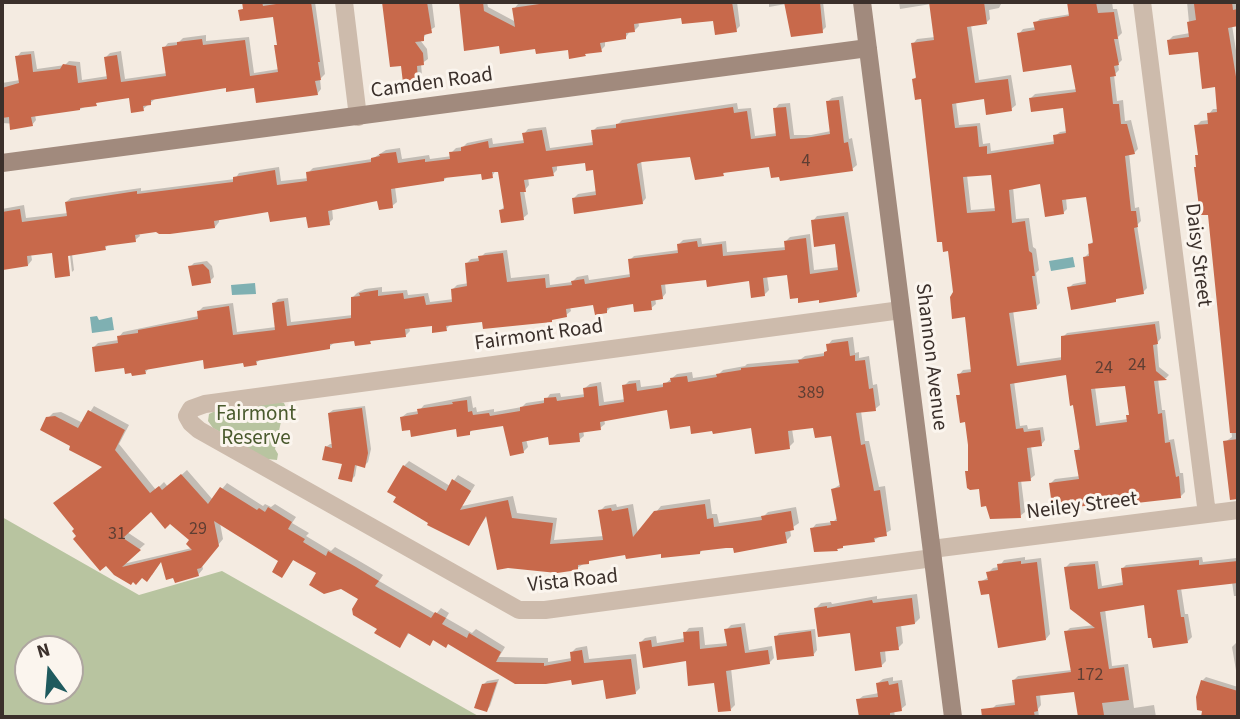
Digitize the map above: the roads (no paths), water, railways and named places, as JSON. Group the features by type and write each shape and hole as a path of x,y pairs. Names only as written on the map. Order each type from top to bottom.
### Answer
{"street":[{"path":"344,2 358,117"},
{"name":"Shannon Avenue","path":"862,2 953,717"},
{"name":"Daisy Street","path":"1142,2 1207,514"},
{"name":"Camden Road","path":"2,163 868,48"},
{"name":"Fairmont Road","path":"188,414 194,407 205,404 901,310"},
{"name":"Vista Road","path":"188,414 191,423 199,430 519,610 545,610 932,554"},
{"name":"Neiley Street","path":"932,554 1238,510"}],"water":[{"path":"1073,257 1075,267 1051,271 1049,261"},
{"path":"255,283 256,294 232,295 231,285"},
{"path":"97,316 99,320 112,317 114,330 92,333 90,317"}],"park label":[{"name":"Fairmont Reserve","path":"256,427"}]}
